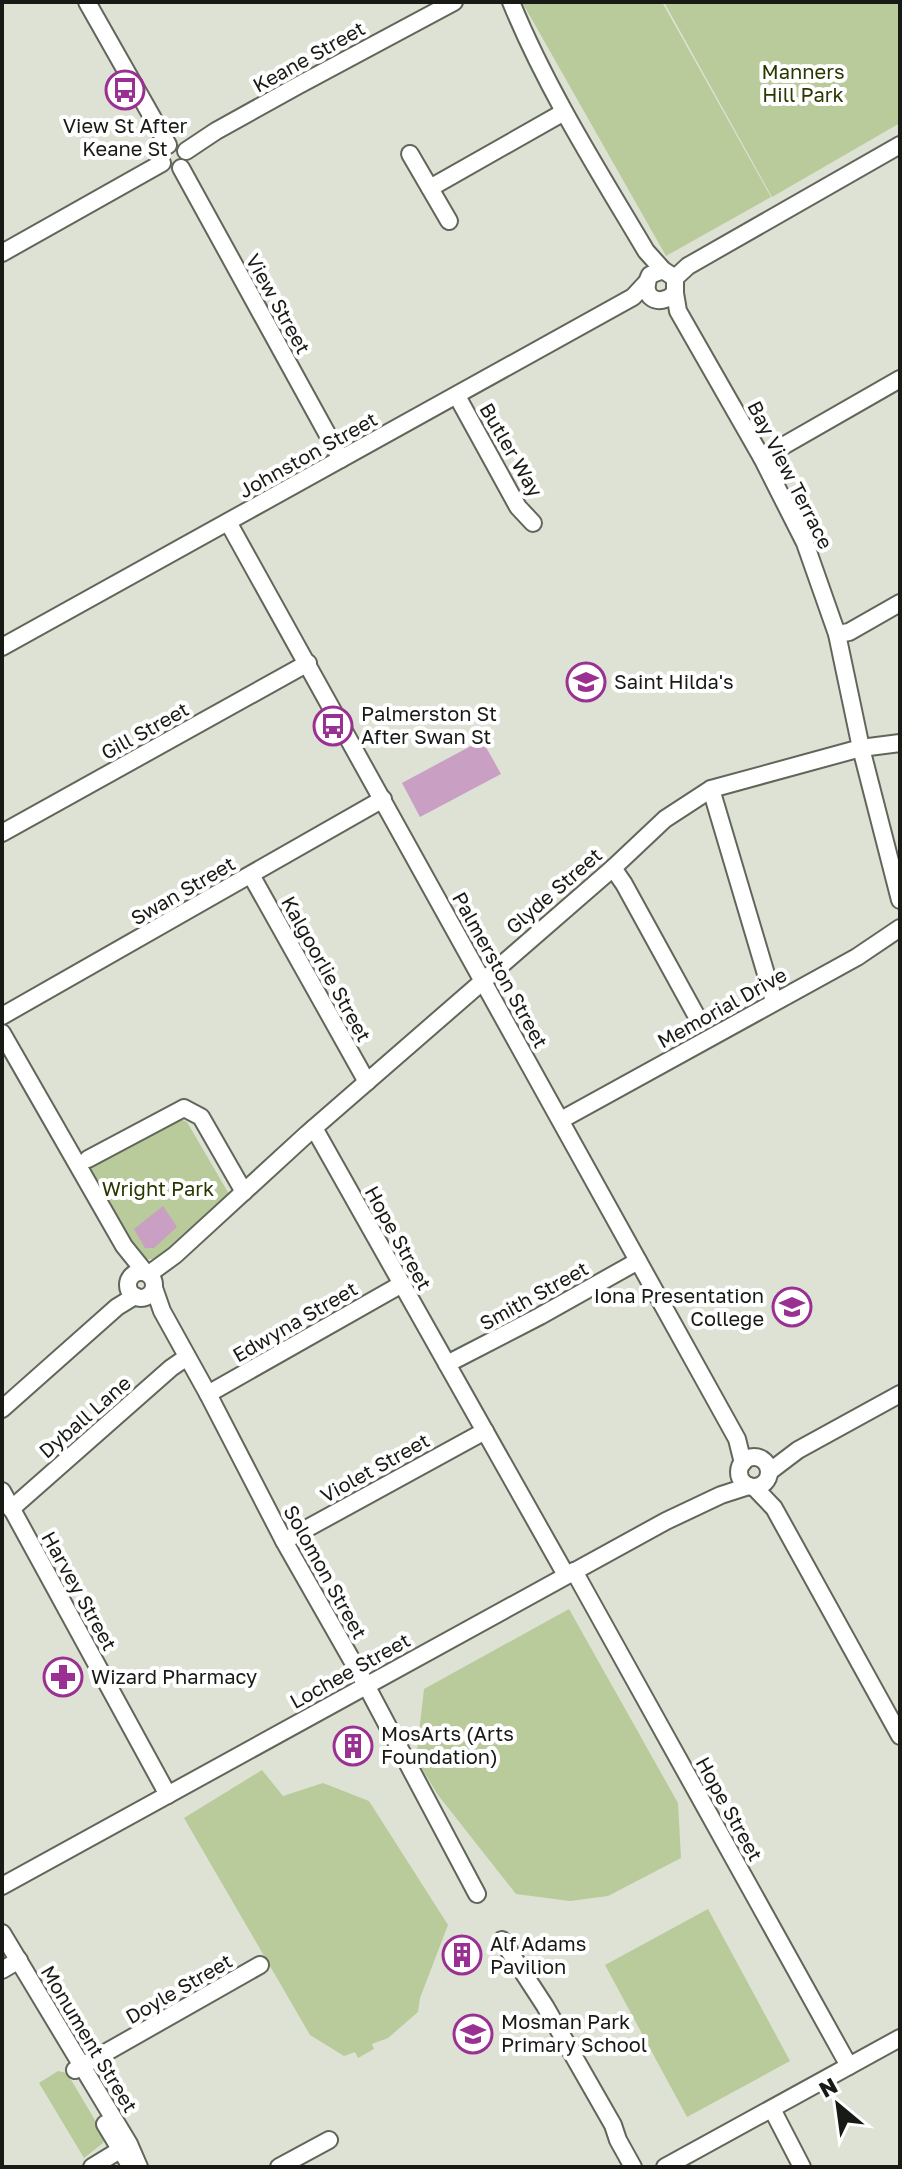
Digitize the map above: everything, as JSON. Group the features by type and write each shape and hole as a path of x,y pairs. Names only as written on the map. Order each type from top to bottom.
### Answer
{"street":[{"path":"87,2 168,145"},
{"name":"Keane Street","path":"186,151 243,116 454,2"},
{"path":"501,2 523,31"},
{"path":"511,2 564,112 646,251 658,285"},
{"path":"430,188 564,112"},
{"path":"176,143 186,151 186,162 181,168 168,169 162,163 161,155 168,145 176,143"},
{"name":"Johnston Street","path":"2,647 658,285 900,145"},
{"path":"410,154 449,221"},
{"path":"2,253 162,163"},
{"name":"View Street","path":"181,168 341,459"},
{"name":"Bay View Terrace","path":"658,285 678,311 762,458 805,543 837,634 861,748 900,900"},
{"path":"762,458 900,379"},
{"name":"Butler Way","path":"457,396 518,507 533,523"},
{"name":"Palmerston Street","path":"228,522 756,1473"},
{"path":"837,634 849,632 900,603"},
{"name":"Gill Street","path":"2,833 308,663"},
{"name":"Glyde Street","path":"2,1409 314,1128 613,868 665,819 711,789 861,748 900,743"},
{"path":"711,789 774,1001"},
{"name":"Swan Street","path":"2,1016 383,799"},
{"path":"613,868 696,1015"},
{"name":"Kalgoorlie Street","path":"251,875 367,1082"},
{"name":"Memorial Drive","path":"561,1120 857,957 900,928"},
{"name":"Solomon Street","path":"2,1033 208,1394 284,1541 366,1685 477,1894"},
{"path":"88,1159 184,1108 201,1117 244,1192"},
{"name":"Hope Street","path":"314,1128 849,2066"},
{"name":"Smith Street","path":"447,1364 638,1261"},
{"name":"Edwyna Street","path":"208,1394 402,1284"},
{"name":"Dyball Lane","path":"11,1509 187,1357"},
{"name":"Lochee Street","path":"2,1886 570,1573 721,1495 900,1394"},
{"name":"Violet Street","path":"284,1541 485,1431"},
{"path":"756,1473 900,1736"},
{"name":"Harvey Street","path":"2,1491 168,1795"},
{"name":"Monument Street","path":"2,1933 11,1965"},
{"path":"502,1940 545,2006 613,2125 633,2167"},
{"name":"Monument Street","path":"2,1949 139,2167"},
{"name":"Doyle Street","path":"78,2068 260,1965"},
{"path":"665,2167 900,2038"},
{"path":"772,2109 802,2167"},
{"path":"279,2167 329,2140"},
{"path":"92,2167 124,2147"},
{"name":"Monument Street","path":"124,2147 131,2167"}],"green space":[{"path":"522,2 662,2 771,197 666,256"},
{"name":"Manners Hill Park","path":"664,2 900,2 900,123 772,197"},
{"name":"Wright Park","path":"178,1118 187,1122 229,1194 160,1258 142,1260 133,1251 87,1169"},
{"path":"569,1609 678,1803 681,1858 608,1896 570,1901 516,1894 438,1795 416,1759 424,1689"},
{"path":"262,1770 283,1796 323,1783 369,1801 448,1925 420,1998 418,2012 388,2038 372,2044 374,2049 358,2058 355,2052 344,2056 310,2035 184,1818"},
{"path":"708,1909 790,2061 687,2117 605,1965"},
{"path":"58,2071 67,2073 105,2137 103,2143 84,2158 39,2083"}],"shaded area":[{"path":"482,740 501,774 420,817 402,783"},
{"path":"163,1206 177,1227 154,1248 145,1248 134,1229"}],"place":[{"name":"View St After Keane St","path":"125,90"},
{"name":"Saint Hilda's","path":"586,682"},
{"name":"Palmerston St After Swan St","path":"333,726"},
{"name":"Iona Presentation College","path":"792,1307"},
{"name":"Wizard Pharmacy","path":"63,1677"},
{"name":"MosArts (Arts Foundation)","path":"353,1746"},
{"name":"Alf Adams Pavilion","path":"462,1955"},
{"name":"Mosman Park Primary School","path":"473,2034"}]}
